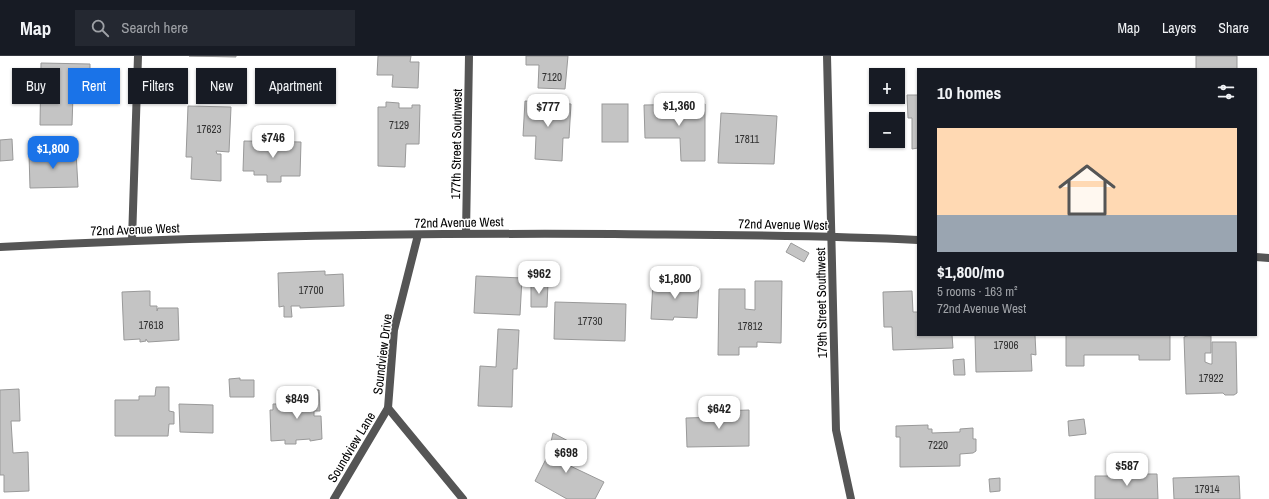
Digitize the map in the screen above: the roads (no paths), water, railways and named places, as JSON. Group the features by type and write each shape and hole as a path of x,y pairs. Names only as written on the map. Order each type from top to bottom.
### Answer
{"street":[{"path":"132,240 138,56"},
{"name":"177th Street Southwest","path":"466,233 469,56"},
{"name":"179th Street Southwest","path":"827,56 836,430 851,499"},
{"name":"72nd Avenue West","path":"0,247 132,240 466,233 832,236 917,240"},
{"name":"Soundview Drive","path":"418,235 394,330 388,408 463,499"},
{"path":"1257,257 1269,258"},
{"name":"Soundview Lane","path":"334,499 388,408"}]}
